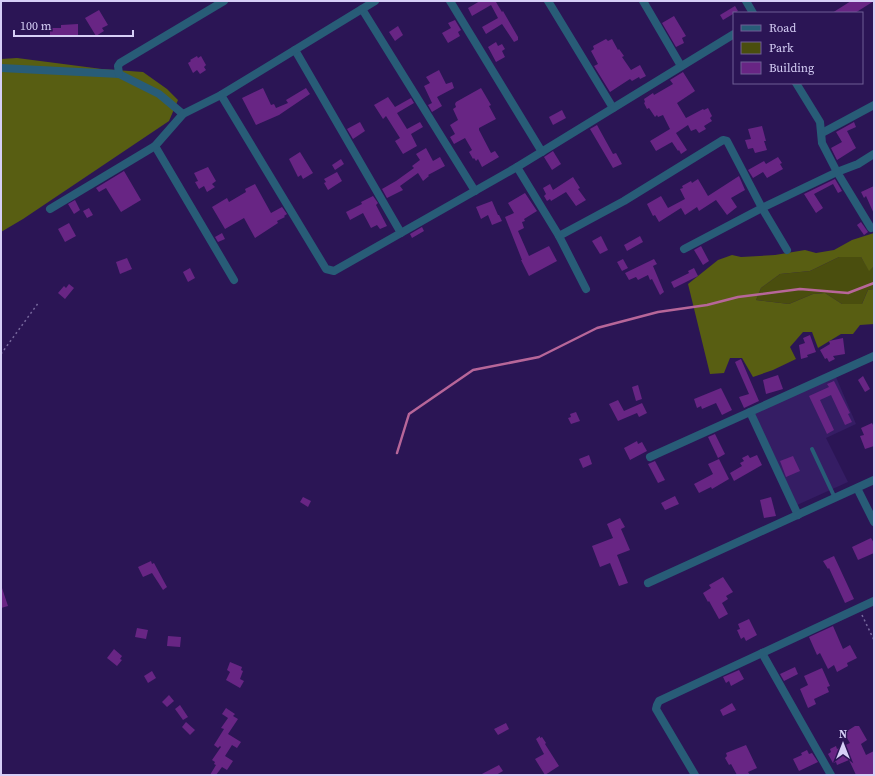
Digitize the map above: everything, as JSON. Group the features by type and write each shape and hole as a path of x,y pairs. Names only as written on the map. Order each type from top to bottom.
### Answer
{"street":[{"path":"119,74 118,66 120,63 224,1"},
{"path":"50,209 155,146 183,114 221,95 375,1"},
{"path":"450,1 542,152"},
{"path":"548,1 613,108"},
{"path":"643,1 681,66"},
{"path":"746,1 752,12"},
{"path":"362,9 475,191"},
{"path":"221,95 326,269 334,271 517,168 733,35"},
{"path":"295,50 401,233"},
{"path":"1,68 119,74 159,94 183,114"},
{"path":"797,84 820,122 822,143 837,172 871,228"},
{"path":"822,132 874,105"},
{"path":"560,236 624,201 723,140 727,141 762,208 787,250"},
{"path":"155,146 234,280"},
{"path":"684,249 762,208 837,172 858,164 874,154"},
{"path":"517,168 560,236 586,289"},
{"path":"650,457 874,356"},
{"path":"750,412 798,515"},
{"path":"648,583 874,480"},
{"path":"857,488 874,522"},
{"path":"695,775 656,709 659,701 874,601"},
{"path":"762,653 831,775"}],"lane":[{"path":"812,449 835,498"}],"path":[{"path":"1,354 39,302"},
{"path":"859,608 874,640"}],"shaded area":[{"path":"836,377 856,424 826,438 848,482 797,505 754,413"}],"green space":[{"path":"17,58 102,69 143,72 167,89 178,100 169,121 23,219 1,232 1,59"},
{"path":"874,233 874,266 869,271 861,257 839,257 810,271 780,274 761,288 756,300 789,304 813,294 825,293 842,304 862,304 868,290 874,289 874,324 860,325 853,334 841,334 818,348 812,332 803,332 790,347 796,359 773,370 753,377 742,358 730,358 724,373 710,374 688,284 718,260 732,255 741,257 775,255 805,250 816,253 834,250 852,240"},
{"path":"839,257 861,257 869,270 874,266 874,289 868,290 862,304 842,304 825,293 813,294 789,304 756,300 761,288 780,274 810,271"}],"building":[{"path":"480,1 498,1 496,2 502,12 503,11 518,37 518,40 514,42 502,24 486,34 482,27 498,18 491,5 472,16 468,8"},
{"path":"851,1 874,1 857,12 834,12"},
{"path":"735,6 738,11 733,12 733,14 723,20 720,15"},
{"path":"99,10 108,25 102,28 104,31 96,36 85,18"},
{"path":"674,16 686,36 682,38 684,43 676,47 662,23"},
{"path":"455,20 461,30 458,32 460,36 448,43 442,33 451,28 448,23"},
{"path":"78,24 78,35 50,37 50,28 61,28 61,25"},
{"path":"398,26 403,35 395,41 389,32"},
{"path":"606,39 608,41 612,39 618,50 619,49 624,56 622,57 631,70 640,65 646,76 640,79 639,77 632,81 630,79 610,92 594,66 598,64 591,51 594,49 593,46"},
{"path":"496,42 498,46 502,44 505,49 502,51 505,57 496,62 488,47"},
{"path":"197,56 198,58 201,56 206,65 204,67 206,70 200,74 197,70 193,73 188,63"},
{"path":"439,70 446,84 452,82 454,88 437,97 442,106 432,112 428,105 432,103 424,86 430,83 426,77"},
{"path":"683,72 695,91 677,103 686,118 708,108 712,116 710,118 712,121 704,126 706,129 699,133 696,129 691,131 688,125 676,133 687,150 681,154 672,142 656,151 650,141 670,129 663,115 658,117 657,115 655,117 649,108 647,109 644,99 673,84 670,80"},
{"path":"263,88 271,105 274,104 276,108 288,103 286,100 306,88 310,94 279,115 256,125 242,98"},
{"path":"481,88 491,105 489,106 496,119 479,128 479,130 491,153 495,151 499,157 482,167 478,159 476,161 474,158 473,159 469,152 472,150 465,138 454,144 450,137 455,134 450,125 458,120 453,109 456,107 456,102"},
{"path":"388,97 395,107 411,98 414,103 397,113 407,129 420,122 423,127 411,134 417,146 403,154 395,141 400,138 386,116 383,119 374,105"},
{"path":"562,110 566,118 553,125 549,117"},
{"path":"360,122 365,131 353,139 347,129"},
{"path":"854,122 856,127 847,131 856,148 837,160 831,148 842,142 836,132"},
{"path":"597,125 613,154 616,153 622,164 613,168 590,129"},
{"path":"762,126 767,150 755,153 753,148 748,149 745,140 751,139 748,129"},
{"path":"426,148 433,161 440,157 445,166 428,175 429,176 423,181 418,173 400,186 403,190 387,198 382,189 414,168 412,166 420,160 416,154"},
{"path":"553,151 561,164 552,170 544,157"},
{"path":"300,152 313,173 303,179 301,175 298,177 289,159"},
{"path":"778,157 782,163 780,164 783,169 767,178 763,172 753,178 748,170 764,161 766,164"},
{"path":"341,159 344,164 335,170 332,165"},
{"path":"208,167 216,181 212,184 215,187 207,192 204,186 199,189 195,182 198,181 194,173"},
{"path":"124,171 141,200 121,212 106,188 99,192 96,188"},
{"path":"337,172 342,181 328,190 324,183 326,182 324,179"},
{"path":"739,176 745,190 731,198 737,207 727,215 716,200 699,211 697,207 685,215 681,208 659,222 655,215 653,216 647,204 661,196 668,208 685,199 680,189 683,188 682,186 691,181 692,183 698,179 708,196"},
{"path":"573,177 580,188 578,189 586,200 576,206 566,192 551,201 550,199 547,201 544,196 546,194 543,188 550,184 553,190"},
{"path":"835,179 842,191 838,193 833,184 814,194 823,208 816,213 804,194"},
{"path":"255,184 271,213 282,207 287,214 284,216 285,217 277,221 278,223 255,238 244,218 225,229 212,207 227,198 229,202 246,192 245,189"},
{"path":"874,186 874,214 866,196 864,198 861,192"},
{"path":"525,193 537,211 524,219 525,221 522,222 524,228 518,231 529,256 549,246 557,261 529,276 521,260 505,217 514,213 508,203"},
{"path":"373,196 378,203 376,205 387,226 380,229 377,225 371,228 363,213 350,220 346,212 362,204 361,202"},
{"path":"75,200 80,210 74,214 68,204"},
{"path":"492,201 502,221 492,225 488,215 481,219 476,207"},
{"path":"89,208 93,215 87,218 83,211"},
{"path":"861,222 868,232 864,235 857,225"},
{"path":"69,223 76,236 65,242 58,229"},
{"path":"422,227 424,231 412,238 410,234"},
{"path":"222,233 225,239 218,242 215,237"},
{"path":"601,236 608,250 600,254 592,241"},
{"path":"640,236 643,242 627,251 624,245"},
{"path":"701,246 709,261 703,265 694,250"},
{"path":"127,258 132,269 120,274 116,262"},
{"path":"623,259 628,268 622,271 617,262"},
{"path":"654,259 657,264 653,266 664,292 660,295 652,279 650,280 648,275 638,280 636,277 629,280 625,273"},
{"path":"190,268 195,278 188,282 183,272"},
{"path":"694,268 698,276 674,288 671,282 689,273 688,271"},
{"path":"69,284 74,288 65,299 58,293 64,286 66,288"},
{"path":"810,335 816,352 801,359 799,345 805,343 803,338"},
{"path":"843,338 845,354 833,356 835,359 829,362 827,358 825,359 820,350 830,344 829,341"},
{"path":"741,359 759,401 744,408 739,397 749,394 735,362"},
{"path":"778,375 783,389 766,394 763,380"},
{"path":"863,376 870,389 865,392 858,380"},
{"path":"834,381 850,413 848,414 852,422 845,425 831,395 820,400 834,430 827,434 809,396 829,387 827,384"},
{"path":"638,385 642,399 636,401 632,387"},
{"path":"721,388 732,410 722,415 716,403 702,409 701,406 697,408 694,399"},
{"path":"618,400 624,411 642,403 647,413 639,417 637,413 618,421 609,404"},
{"path":"576,412 580,421 571,424 568,418 571,417 570,414"},
{"path":"872,423 874,427 874,446 865,449 860,436 864,435 861,428"},
{"path":"715,434 725,454 718,458 708,437"},
{"path":"637,441 638,444 642,442 647,451 630,460 624,448"},
{"path":"589,455 592,464 583,468 579,459"},
{"path":"748,455 750,458 757,455 762,465 734,481 730,473 742,466 740,463 744,461 742,458"},
{"path":"793,456 800,471 786,477 780,461"},
{"path":"719,459 729,479 712,489 711,487 699,493 694,484 713,474 708,464"},
{"path":"655,461 665,480 658,483 648,464"},
{"path":"675,496 679,504 665,510 661,503"},
{"path":"303,497 311,501 308,507 300,502"},
{"path":"771,497 776,516 764,518 760,500"},
{"path":"620,518 625,527 621,529 630,550 617,555 628,583 619,586 610,563 600,567 592,546 613,538 607,524"},
{"path":"871,538 874,543 874,553 858,560 852,547"},
{"path":"834,556 854,599 845,603 829,568 828,569 823,561"},
{"path":"151,561 152,564 154,563 167,587 163,590 152,573 143,577 138,567"},
{"path":"723,577 733,592 726,596 728,599 722,603 728,614 719,619 703,593 711,588 709,585"},
{"path":"2,588 8,606 1,608 1,589"},
{"path":"749,619 757,635 746,641 744,637 741,639 737,630 740,629 738,624"},
{"path":"833,626 843,649 850,645 857,658 847,663 848,666 837,672 834,665 828,669 820,653 817,655 809,637"},
{"path":"137,628 148,630 146,639 135,637"},
{"path":"168,636 181,637 180,647 167,646"},
{"path":"114,649 122,656 120,659 122,660 117,666 107,658"},
{"path":"230,662 242,667 241,670 243,671 240,679 244,681 240,688 226,680 230,672 227,670"},
{"path":"795,667 798,674 784,681 780,674"},
{"path":"822,668 830,686 827,687 829,692 814,699 816,704 808,708 800,689 808,685 804,676"},
{"path":"739,670 744,679 731,686 729,681 726,683 723,677"},
{"path":"152,671 156,678 148,683 144,676"},
{"path":"169,695 174,701 167,707 162,702"},
{"path":"732,703 736,710 723,716 720,710"},
{"path":"180,705 188,717 183,720 175,709"},
{"path":"226,708 235,714 233,716 238,719 228,734 241,742 237,748 232,745 225,756 233,761 227,770 222,767 216,775 210,775 216,765 212,760 221,747 220,746 218,748 214,745 224,729 221,728 228,718 222,714"},
{"path":"186,722 195,730 190,735 182,727"},
{"path":"506,723 509,729 498,735 494,729"},
{"path":"855,726 859,726 867,740 861,744 866,755 874,751 874,775 856,775 849,760 837,765 836,762 833,763 828,754 831,752 830,749 836,746 837,749 850,743 844,733"},
{"path":"540,736 540,738 542,737 546,743 545,744 559,766 545,775 535,759 544,754 536,739"},
{"path":"746,745 757,768 748,772 750,775 737,775 731,764 729,765 725,758 727,756 726,753"},
{"path":"807,750 809,754 812,753 818,762 799,771 793,759 802,755 801,753"},
{"path":"499,765 503,771 496,775 480,775"}],"waterway":[{"path":"397,453 409,414 473,370 539,357 597,328 658,312 707,305 738,297 800,289 848,293 874,283"}]}
